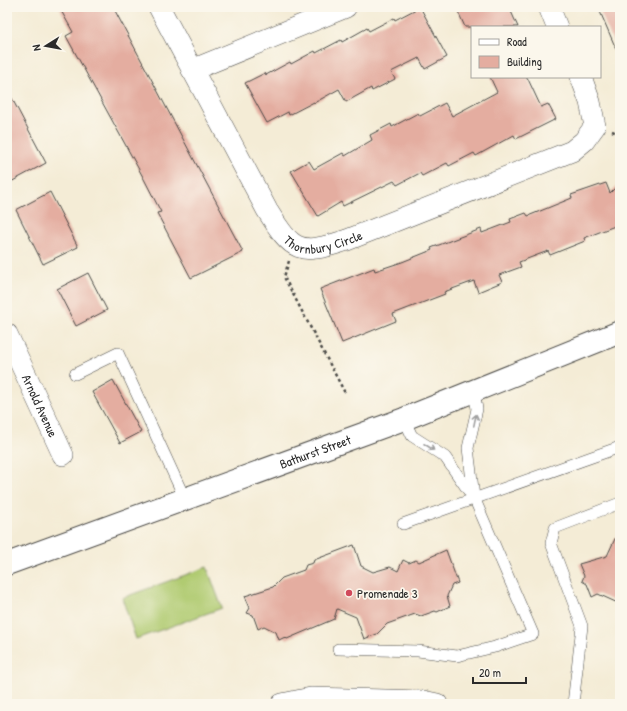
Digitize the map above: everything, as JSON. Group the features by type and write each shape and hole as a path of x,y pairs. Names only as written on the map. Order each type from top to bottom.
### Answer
{"main road":[{"name":"Bathurst Street","path":"7,564 404,419 620,332"}],"street":[{"path":"159,7 192,70 346,7"},
{"path":"548,7 557,26"},
{"name":"Thornbury Circle","path":"192,70 267,210 282,234 294,245 303,249 319,249 347,240 572,151 584,141 595,126 590,102 581,78"},
{"name":"Arnold Avenue","path":"7,334 64,455"},
{"path":"282,704 311,698 423,701 437,704"}],"lane":[{"path":"75,374 118,353 185,499"},
{"path":"474,392 477,409 468,448 475,500"},
{"path":"338,649 418,651 457,656 495,647 533,634 475,500 445,457 412,436 404,419"},
{"path":"403,524 475,500 620,447"},
{"path":"573,704 582,626 551,543 555,528 620,503"}],"path":[{"path":"284,277 345,393"}],"green space":[{"path":"207,567 222,608 136,639 122,598"}],"building":[{"path":"59,7 113,7 243,252 191,278 157,213 161,212 143,177 66,36 73,32"},
{"path":"420,7 447,57 425,69 419,58 391,72 395,79 372,91 371,88 346,102 339,89 289,115 288,112 267,123 245,83 265,73 266,75 290,62 291,64 315,51 316,53 341,40 342,42 367,28 369,31 394,18 395,20"},
{"path":"456,7 509,7 518,26 471,26 465,27"},
{"path":"598,7 620,7 620,58"},
{"path":"490,78 527,78 541,107 548,104 556,119 516,139 514,135 476,156 474,153 449,166 447,163 422,176 420,173 397,185 394,181 343,206 341,202 318,216 291,171 309,161 314,169 343,153 345,156 372,140 370,135 391,124 392,127 418,113 420,116 445,103 452,116 497,92"},
{"path":"7,89 46,163 7,184"},
{"path":"606,183 610,193 620,183 620,224 584,238 585,241 550,255 548,251 519,262 521,267 499,275 502,282 478,292 474,281 444,292 445,294 393,314 396,321 342,343 320,289 374,268 375,271 402,262 432,250 431,248 481,229 482,233 511,222 510,219 526,213 528,216 572,198 571,195"},
{"path":"50,192 78,247 43,264 16,210"},
{"path":"88,273 107,310 76,326 57,289"},
{"path":"113,380 141,432 120,443 92,392"},
{"path":"620,528 620,604 598,594 592,597 587,584 582,581 584,576 579,564 607,556"},
{"name":"Promenade 3","path":"354,545 361,566 373,572 390,567 398,571 403,560 409,563 416,560 419,562 446,550 458,583 452,585 447,596 450,606 437,612 435,611 421,616 415,614 387,624 377,634 364,639 356,617 337,609 334,619 287,639 285,637 279,640 276,632 264,626 258,629 253,615 247,613 250,608 245,596 273,587 282,578 304,570 306,565 313,563 314,560"}],"place":[{"name":"Promenade 3","path":"349,593"}]}
